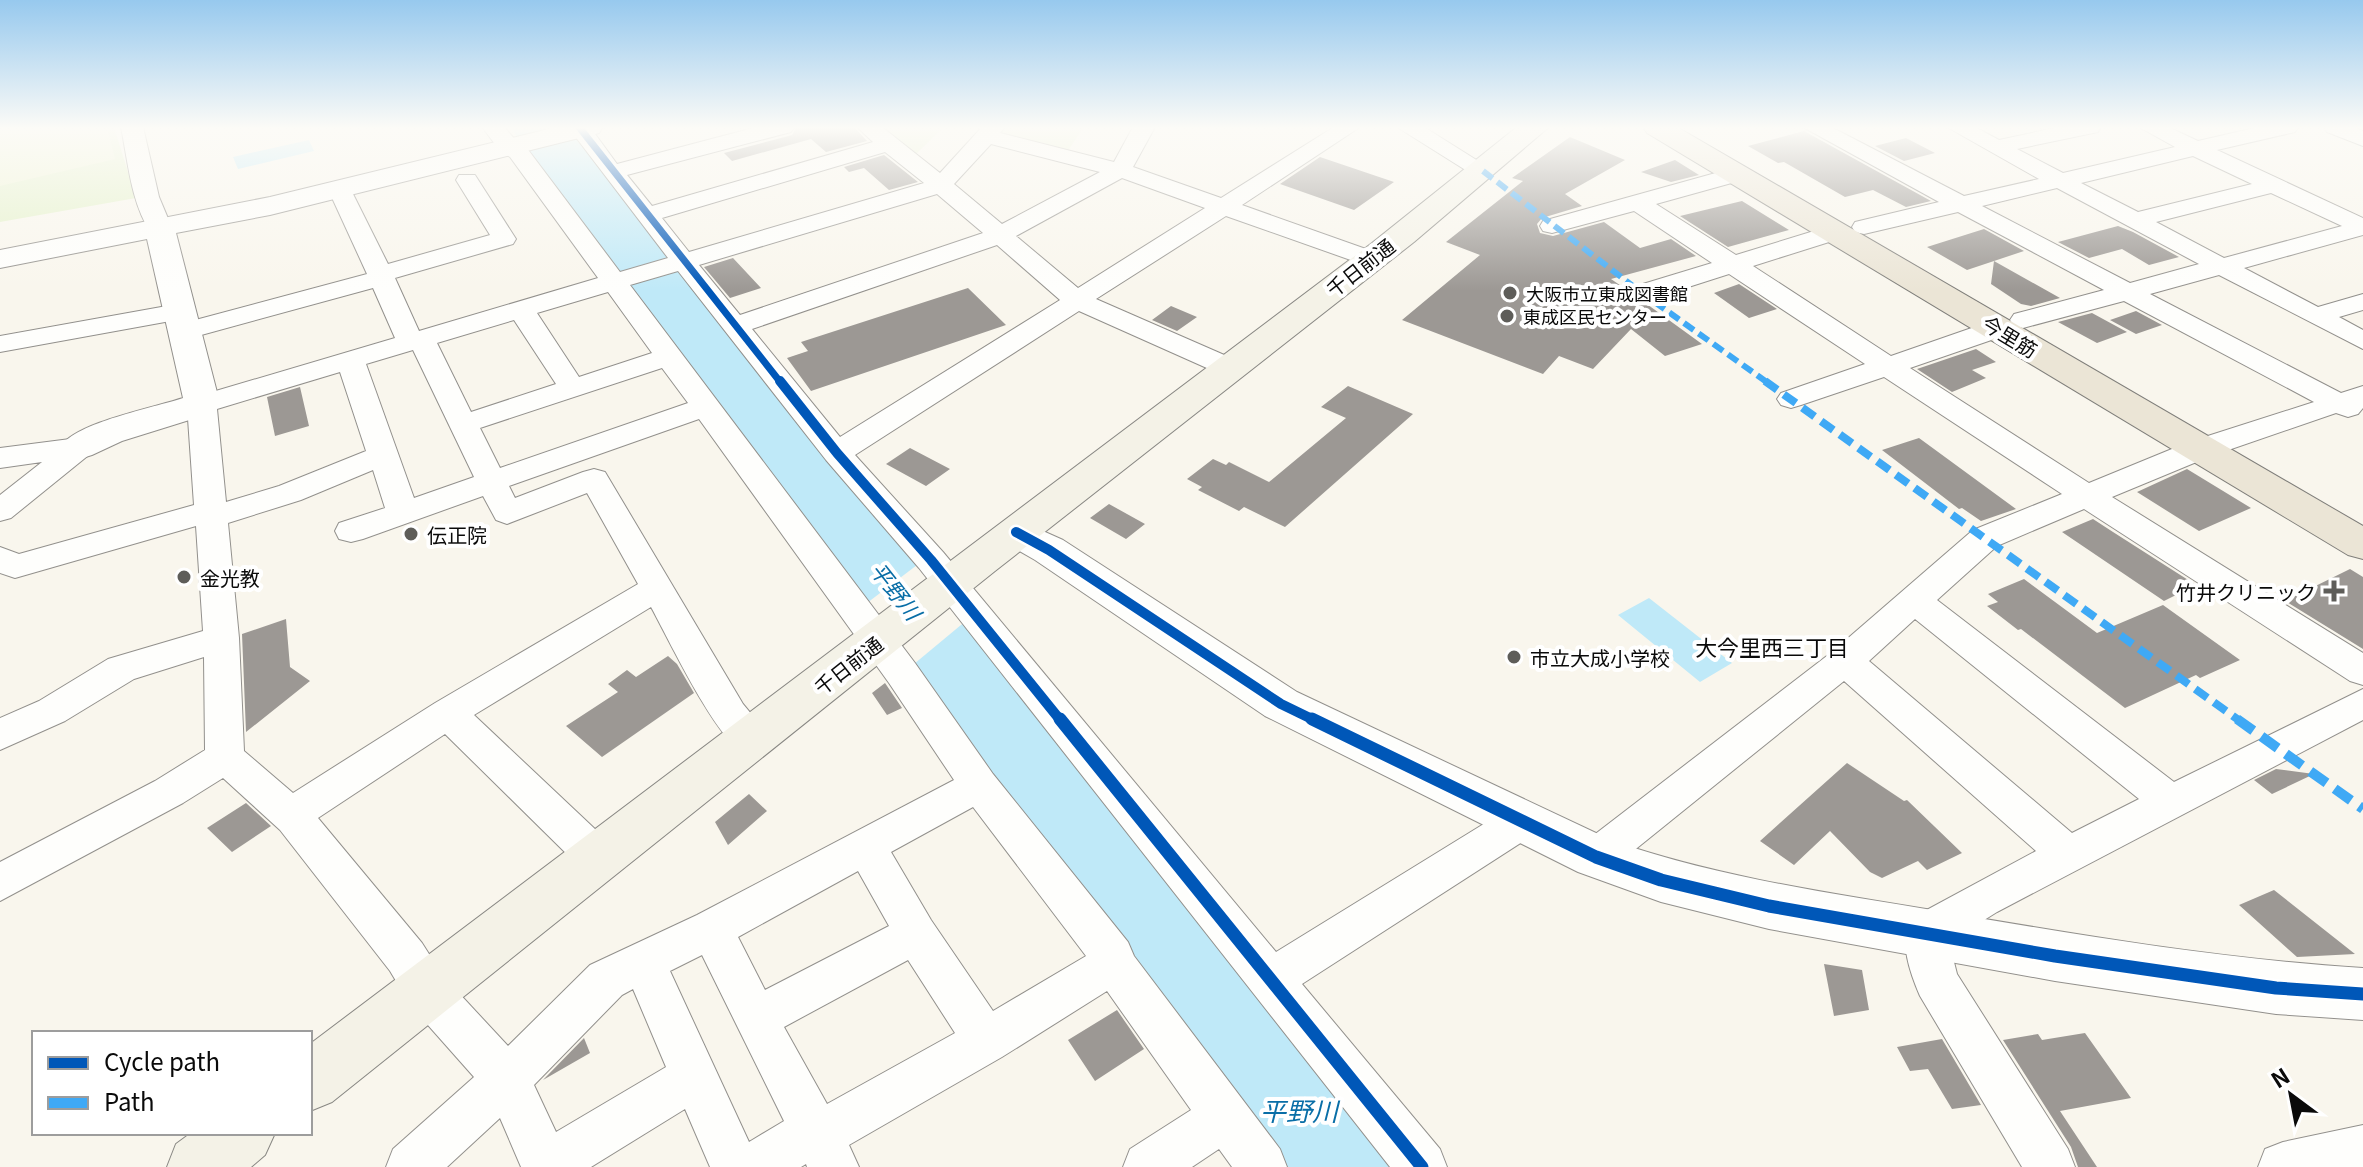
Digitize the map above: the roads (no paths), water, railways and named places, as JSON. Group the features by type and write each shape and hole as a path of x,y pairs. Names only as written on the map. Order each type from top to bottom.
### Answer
{"main road":[{"name":"千日前通","path":"312,1079 1470,181"},
{"name":"今里筋","path":"1753,181 1850,229"},
{"name":"今里筋","path":"1776,181 1850,229 2214,444 2363,545"},
{"name":"今里筋","path":"2214,444 2363,516"},
{"path":"199,1167 240,1135"}],"street":[{"path":"144,181 160,228 202,404 221,638 225,757 294,818 406,957 427,991 507,1079 546,1166 695,1076"},
{"path":"0,259 160,228 366,181"},
{"path":"0,344 181,322 382,276 504,239 468,181"},
{"path":"541,181 618,282 704,407 881,640 979,785 1112,956 1113,963 1262,1167"},
{"path":"621,181 682,263 736,325 837,453 1422,1167"},
{"path":"647,215 761,181"},
{"path":"936,181 1076,300 1228,367"},
{"path":"0,511 79,447 109,433 682,263 941,185 944,181"},
{"path":"736,325 999,236 1099,181"},
{"path":"1153,181 1371,259"},
{"path":"837,453 1261,181"},
{"path":"1552,226 1712,181"},
{"path":"1919,181 2127,291 2354,404"},
{"path":"1642,293 1850,229 2053,181"},
{"path":"2062,181 2363,341"},
{"path":"2266,181 2363,228"},
{"path":"2136,220 2274,185"},
{"path":"340,189 382,276 463,424 507,513 594,479 730,714 753,739"},
{"path":"1638,203 2085,495 2363,671"},
{"path":"1791,399 2010,324 2363,228"},
{"path":"2315,316 2363,302"},
{"path":"522,311 573,389"},
{"path":"463,424 668,357"},
{"path":"350,360 403,513"},
{"path":"1596,857 1845,661 1985,538 2214,444 2354,404"},
{"path":"351,531 704,407"},
{"path":"0,458 79,447"},
{"path":"0,558 15,567 290,493 383,455"},
{"path":"1016,532 1049,550 1281,704 1596,857 1661,880 1769,906 1925,933 2276,988 2363,994"},
{"path":"294,818 301,808 448,713 657,588"},
{"path":"1914,600 2171,802"},
{"path":"0,735 52,711 121,669 221,638"},
{"path":"1845,661 2068,854"},
{"path":"1925,933 2068,854 2363,703"},
{"path":"448,713 598,858"},
{"path":"0,883 169,792 225,757"},
{"path":"411,1167 507,1079 606,980 712,929 979,785"},
{"path":"1269,981 1522,821"},
{"path":"865,845 916,934 986,1041"},
{"path":"712,929 755,1019 823,1144"},
{"path":"1925,933 1936,981 2050,1167"},
{"path":"755,1019 916,934"},
{"path":"644,963 735,1167"},
{"path":"756,1167 823,1144 1113,963"},
{"path":"1148,1167 1224,1117"},
{"path":"2283,1167 2363,1150"}],"water":[{"name":"平野川","path":"550,181 610,181 1409,1167 1281,1167"},
{"path":"1649,598 1732,663 1700,682 1618,615"}],"place":[{"name":"大阪市立東成図書館","path":"1510,293"},
{"name":"東成区民センター","path":"1507,316"},
{"name":"伝正院","path":"411,534"},
{"name":"金光教","path":"184,577"},
{"name":"竹井クリニック","path":"2334,591"},
{"name":"市立大成小学校","path":"1514,657"}],"district":[{"name":"大今里西三丁目","path":"1772,646"}]}
